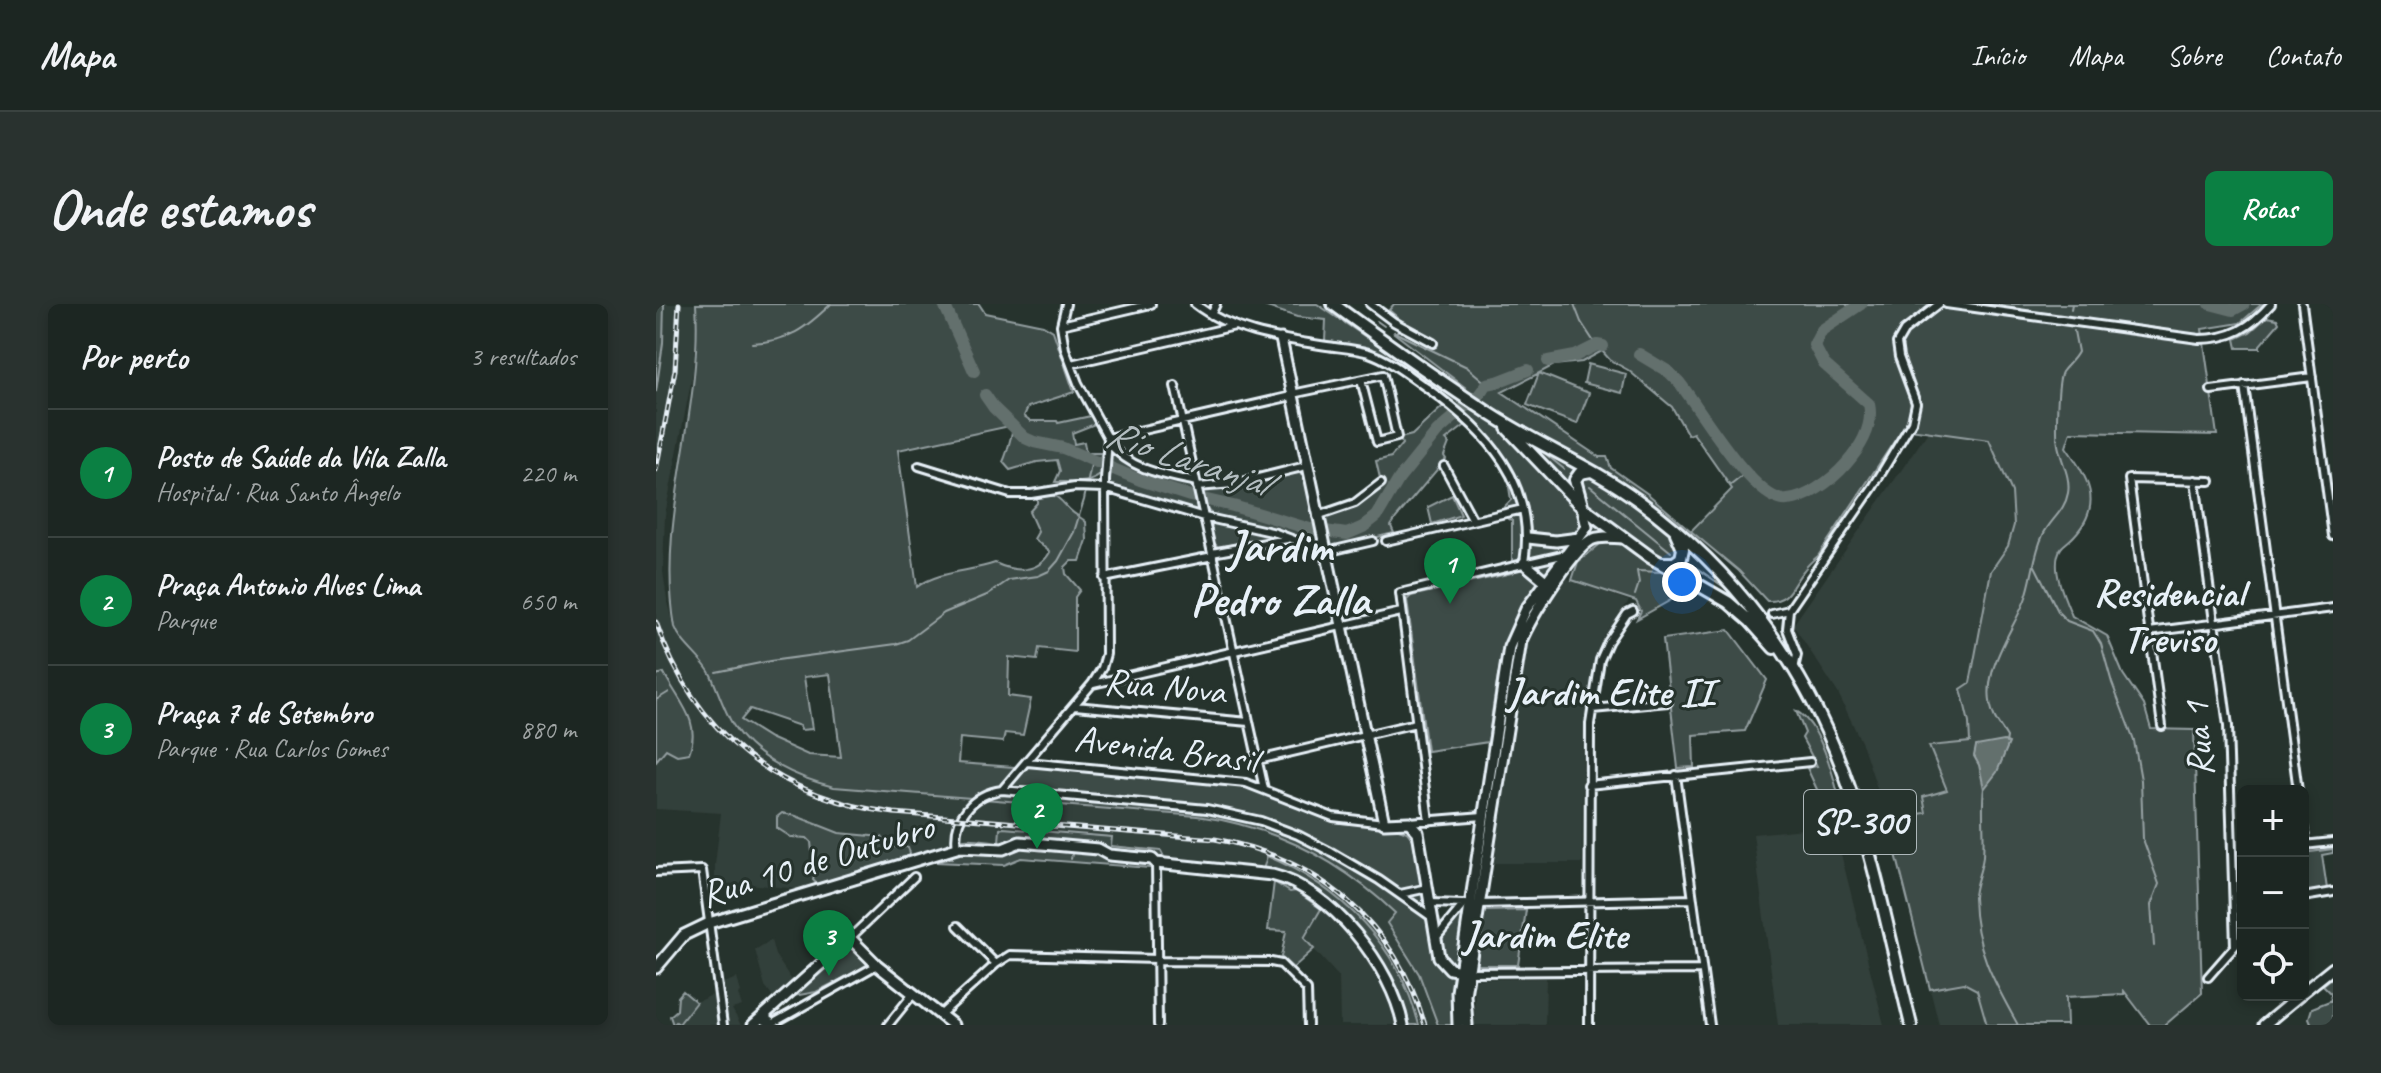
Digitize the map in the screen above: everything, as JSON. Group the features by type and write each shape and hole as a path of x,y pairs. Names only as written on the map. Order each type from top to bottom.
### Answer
{"main road":[{"name":"SP-300","path":"1333,304 1490,413 1636,498 1705,556 1742,595 1793,671 1833,745 1851,792 1911,1025"},
{"name":"SP-300","path":"1490,413 1582,507 1659,563 1712,591 1735,608 1793,671"},
{"path":"1582,507 1575,480 1580,473 1591,471"},
{"path":"1659,563 1674,563 1681,558 1683,549 1674,530"}],"street":[{"path":"1066,304 1061,325 1063,341 1078,383 1108,440 1125,460 1197,487 1234,484 1306,466"},
{"path":"1061,325 1151,304"},
{"path":"1195,304 1219,320 1281,339 1370,353 1401,370 1454,408 1490,444 1518,490 1528,538 1524,563 1534,578 1538,593"},
{"path":"1211,315 1216,304"},
{"path":"1370,304 1394,322 1433,343"},
{"path":"1793,671 1797,655 1787,629 1789,610 1873,487 1912,422 1916,403 1897,343 1904,331 1939,304"},
{"path":"1946,304 2199,339 2240,332 2271,304"},
{"path":"2302,304 2333,536"},
{"path":"1210,332 1219,320"},
{"path":"1383,339 1394,322"},
{"path":"1071,364 1235,326"},
{"path":"1281,339 1384,823"},
{"path":"1108,440 1182,420 1383,375 1397,437 1377,442 1361,380"},
{"path":"2211,390 2312,377"},
{"path":"2244,385 2297,785"},
{"path":"1175,386 1264,789"},
{"path":"1002,790 1075,706 1102,668 1106,654 1104,578 1108,440"},
{"path":"919,466 1010,494 1105,488 1204,517 1276,533 1326,552 1373,541"},
{"path":"1444,466 1473,520"},
{"path":"2162,726 2129,479 2210,481"},
{"name":"Rua 1","path":"2195,480 2228,726 2235,946"},
{"path":"1318,520 1355,503 1381,483"},
{"path":"1514,648 1566,554 1587,524 1582,507"},
{"path":"1386,541 1523,509"},
{"path":"1458,1025 1471,904 1483,852 1515,629 1538,593 1589,542 1601,537 1623,538"},
{"path":"1528,538 1556,541 1579,538"},
{"path":"1104,578 1287,539"},
{"path":"1429,821 1401,612 1401,592 1566,554"},
{"path":"1524,563 1550,584"},
{"path":"2149,632 2333,608"},
{"path":"1772,614 1789,610"},
{"path":"1589,1025 1588,785 1592,709 1603,651 1627,614 1633,611"},
{"path":"1092,684 1401,612"},
{"path":"1592,709 1668,702"},
{"name":"Rua Nova","path":"1075,706 1249,722"},
{"path":"1258,760 1416,723"},
{"name":"Avenida Brasil","path":"1027,762 1246,783 1327,816 1347,820 1384,823 1488,817"},
{"path":"1588,785 1810,762"},
{"path":"1676,775 1710,1025"},
{"path":"961,847 956,828 961,815 981,797 1002,790 1207,809 1250,818 1307,839 1400,894 1426,916 1433,918"},
{"path":"1409,822 1420,838 1436,939 1443,962 1450,969 1465,972 1702,970"},
{"name":"Rua 10 de Outubro","path":"656,968 684,935 709,923 961,847 1001,849 1020,842 1098,849 1109,855 1152,859 1156,863 1272,875 1289,881 1310,893 1351,930 1377,961 1395,996 1403,1025"},
{"path":"2309,844 2333,842"},
{"path":"2232,855 2237,855"},
{"path":"1156,863 1158,1025"},
{"path":"656,872 702,870 723,1025"},
{"path":"753,1025 914,877"},
{"path":"1400,894 1428,888"},
{"path":"2309,896 2333,892"},
{"path":"1431,903 1693,899"},
{"path":"1436,939 1471,904"},
{"path":"958,926 996,964"},
{"path":"850,938 877,965 953,1025"},
{"path":"2208,977 2237,944"},
{"path":"940,1015 996,964 1018,954 1281,964 1306,987 1308,1025"},
{"path":"766,1014 766,1020 771,1024 877,965"},
{"path":"2309,988 2333,968"},
{"path":"888,1025 913,994"},
{"path":"1461,999 1467,1025"},
{"path":"2264,1025 2293,1001"}],"shaded area":[{"path":"656,304 664,304 663,343 656,392"},
{"path":"664,304 696,304 697,320 693,372 665,515 663,572 667,599 676,631 708,669 733,726 787,770 834,787 1197,816 1247,825 1274,834 1330,861 1395,913 1387,924 1419,974 1438,1025 1419,1025 1396,966 1351,910 1302,872 1267,857 1263,870 1164,860 1159,850 1111,846 1111,837 1003,828 1000,829 999,842 960,839 799,889 738,883 715,886 721,813 656,809 656,392 663,343"},
{"path":"696,304 979,304 985,313 1043,325 1053,331 1074,392 1028,407 1024,416 1031,421 1058,423 1091,416 1095,424 1072,433 1074,444 1084,442 1086,453 1101,453 1101,461 1108,462 1109,456 1114,454 1128,465 1143,471 1189,482 1195,491 1300,473 1306,478 1317,524 1327,516 1360,504 1382,487 1376,461 1391,457 1402,444 1400,438 1412,435 1442,407 1451,412 1456,405 1400,366 1365,349 1325,341 1326,320 1297,317 1258,304 1317,304 1459,400 1466,388 1394,333 1404,323 1389,310 1394,304 2262,304 2240,323 2202,329 2217,435 2071,432 2066,447 2086,480 2091,501 2083,524 2062,546 2058,555 2058,578 2072,616 2107,636 2123,674 2144,705 2151,729 2194,730 2202,993 2165,1025 2150,1025 2124,991 2124,994 2066,997 2067,1025 1987,1025 1977,990 1964,983 1930,989 1887,818 1926,813 1923,797 1947,790 1929,746 1970,742 1961,689 1970,683 1991,571 2008,546 2014,525 2012,492 1989,440 1903,428 1818,556 1789,592 1775,601 1767,601 1739,571 1692,532 1666,573 1694,587 1637,619 1641,611 1636,601 1572,580 1578,562 1599,545 1598,542 1619,544 1615,535 1577,548 1591,528 1589,515 1519,610 1498,674 1488,742 1427,751 1407,600 1411,596 1512,573 1512,520 1508,519 1504,507 1511,500 1509,487 1518,482 1501,453 1472,420 1446,440 1449,443 1444,456 1446,459 1396,518 1391,526 1394,533 1332,548 1277,529 1213,515 1205,508 1194,511 1113,488 1107,475 1101,474 1085,482 1055,482 1060,471 1057,460 1010,470 1003,462 1014,425 898,450 917,587 944,575 995,563 1018,569 1039,564 1050,552 1034,539 1038,532 1029,512 1037,503 1037,496 1056,497 1086,522 1087,540 1080,561 1071,561 1065,567 1066,574 1080,590 1075,597 1075,652 1039,648 1037,660 1009,657 1008,696 1031,699 1023,735 1005,733 1003,742 960,738 958,763 1025,765 1245,786 1332,821 1393,827 1407,832 1417,844 1434,955 1455,978 1455,1025 1438,1025 1419,974 1387,923 1395,913 1352,877 1279,837 1197,816 834,787 792,772 753,748 733,725 711,675 675,627 671,546 696,345","holes":["1602,351 1672,407 1688,435 1693,433 1732,489 1691,531 1648,494 1611,468 1607,457 1599,457 1502,392 1554,365 1582,362","830,674 841,757 808,755 770,738 741,720 750,709 800,726 801,730 812,729 804,677"]},
{"path":"2267,317 2277,319 2279,323 2260,348 2237,348 2235,339 2250,332"},
{"path":"1588,364 1626,374 1622,393 1584,383"},
{"path":"1539,373 1589,393 1577,424 1527,405"},
{"path":"1928,432 1989,440 2012,492 2014,525 2008,546 1991,571 1970,684 1961,689 1970,743 1947,790 1926,813 1887,818 1863,746 1838,693 1793,625"},
{"path":"1452,495 1461,515 1432,524 1428,507"},
{"path":"1215,523 1274,537 1218,547 1214,543 1211,527"},
{"path":"1566,578 1629,601 1602,639 1594,660 1583,745 1582,863 1491,863 1527,641"},
{"path":"1729,630 1767,680 1745,731 1693,735 1694,767 1678,768 1663,639"},
{"path":"664,673 687,712 693,731 692,742 689,753 677,755 666,749 656,761 656,675"},
{"path":"1796,711 1815,731 1829,762 1845,826 1843,831 1834,826 1807,768 1817,766 1802,738 1805,733"},
{"path":"2004,741 2009,743 1997,772 1984,789 1974,756 1976,746"},
{"path":"782,813 839,833 882,837 889,847 908,847 911,856 817,884 813,880 817,867 813,862 811,842 807,838 791,837 777,828 777,817"},
{"path":"1834,826 1884,1025 1778,1025 1753,834"},
{"path":"1000,829 1112,837 1111,846 1161,851 1164,857 1162,869 1021,858 1004,865 935,862 952,858 948,844 954,841 999,842"},
{"path":"2333,849 2333,853 2322,855 2327,889 2309,891 2309,852"},
{"path":"1267,856 1319,884 1363,922 1397,970 1410,996 1419,1025 1406,1025 1390,978 1364,937 1331,908 1263,870"},
{"path":"1275,872 1284,875 1367,942 1391,977 1406,1025 1340,1025 1339,977 1298,932 1268,930"},
{"path":"1274,882 1290,892 1296,891 1321,909 1304,938 1314,949 1293,968 1281,957 1286,931 1268,930"},
{"path":"1462,909 1466,911 1458,962 1453,966 1446,958 1441,943 1446,930"},
{"path":"1526,910 1518,965 1476,965 1484,911"},
{"path":"771,940 775,955 793,982 774,998 765,986 755,950"},
{"path":"847,946 853,947 868,962 867,966 816,992 794,996 793,994"},
{"path":"2333,977 2333,1025 2312,1025 2309,1018 2312,1008 2332,1000 2331,993 2323,985"},
{"path":"737,978 742,1006 732,1009 741,1025 678,1025 696,1002 712,995 723,983"},
{"path":"1546,978 1545,1025 1474,1025 1475,979"},
{"path":"1964,983 1977,990 1987,1025 1939,1025 1930,989"},
{"path":"683,991 696,1002 679,1024 676,1022 673,1025 670,1016 677,1010 678,997"}],"waterway":[{"path":"752,343 776,340 796,332 831,304"},
{"name":"Rio Laranjal","path":"944,304 974,371"},
{"path":"1574,304 1596,345"},
{"path":"1846,304 1852,310"},
{"name":"Rio Laranjal","path":"1639,354 1669,372 1679,382 1727,450 1756,483 1770,495 1791,500 1818,488 1840,470 1856,451 1868,428 1869,404 1824,364 1814,345 1822,330 1861,304"},
{"path":"2071,309 2072,304"},
{"name":"Rio Laranjal","path":"2210,304 2233,310 2244,304"},
{"path":"1377,321 1384,326"},
{"path":"2006,743 2007,737 1994,716 1990,686 1998,656 2025,600 2040,543 2068,493 2067,475 2058,445 2057,407 2062,372 2078,352 2074,331"},
{"path":"1394,332 1467,367 1487,384"},
{"name":"Rio Laranjal","path":"1548,361 1575,356 1597,345 1603,346"},
{"name":"Rio Laranjal","path":"985,395 1025,438 1034,442 1063,448 1140,480 1190,496 1310,529 1347,534 1377,516 1399,479 1437,432 1487,384 1528,370"},
{"path":"1537,447 1564,469"},
{"path":"716,672 770,661 896,644 908,640 944,613 987,595 1009,580 1038,576 1049,571 1074,532 1092,460"},
{"path":"1731,485 1746,473"},
{"path":"1590,486 1671,552"},
{"path":"1691,564 1724,587 1741,604"},
{"path":"2034,564 2059,613 2067,621 2093,631 2101,644 2134,741 2141,780 2143,839 2159,884 2151,905 2154,946"},
{"path":"1635,595 1639,583 1637,571 1669,575"},
{"path":"656,700 669,692"},
{"path":"1984,788 1983,856 1974,893 1975,916 1987,964 2018,1025"},
{"path":"1071,859 1072,854"}],"railway":[{"path":"656,470 675,370 679,304"},
{"path":"656,622 672,662 717,728 746,754 778,776 813,793 894,813 1215,839 1253,848 1287,862 1319,879 1348,901 1373,926 1412,989 1425,1025"}],"place":[{"name":"Posto de Saúde da Vila Zalla","path":"1450,604"},
{"name":"Praça Antonio Alves Lima","path":"1037,849"},
{"name":"Praça 7 de Setembro","path":"829,976"}],"district":[{"name":"Jardim Pedro Zalla","path":"1280,574"},
{"name":"Residencial Treviso","path":"2169,616"},
{"name":"Jardim Elite II","path":"1610,692"},
{"name":"Jardim Elite","path":"1545,935"}]}
